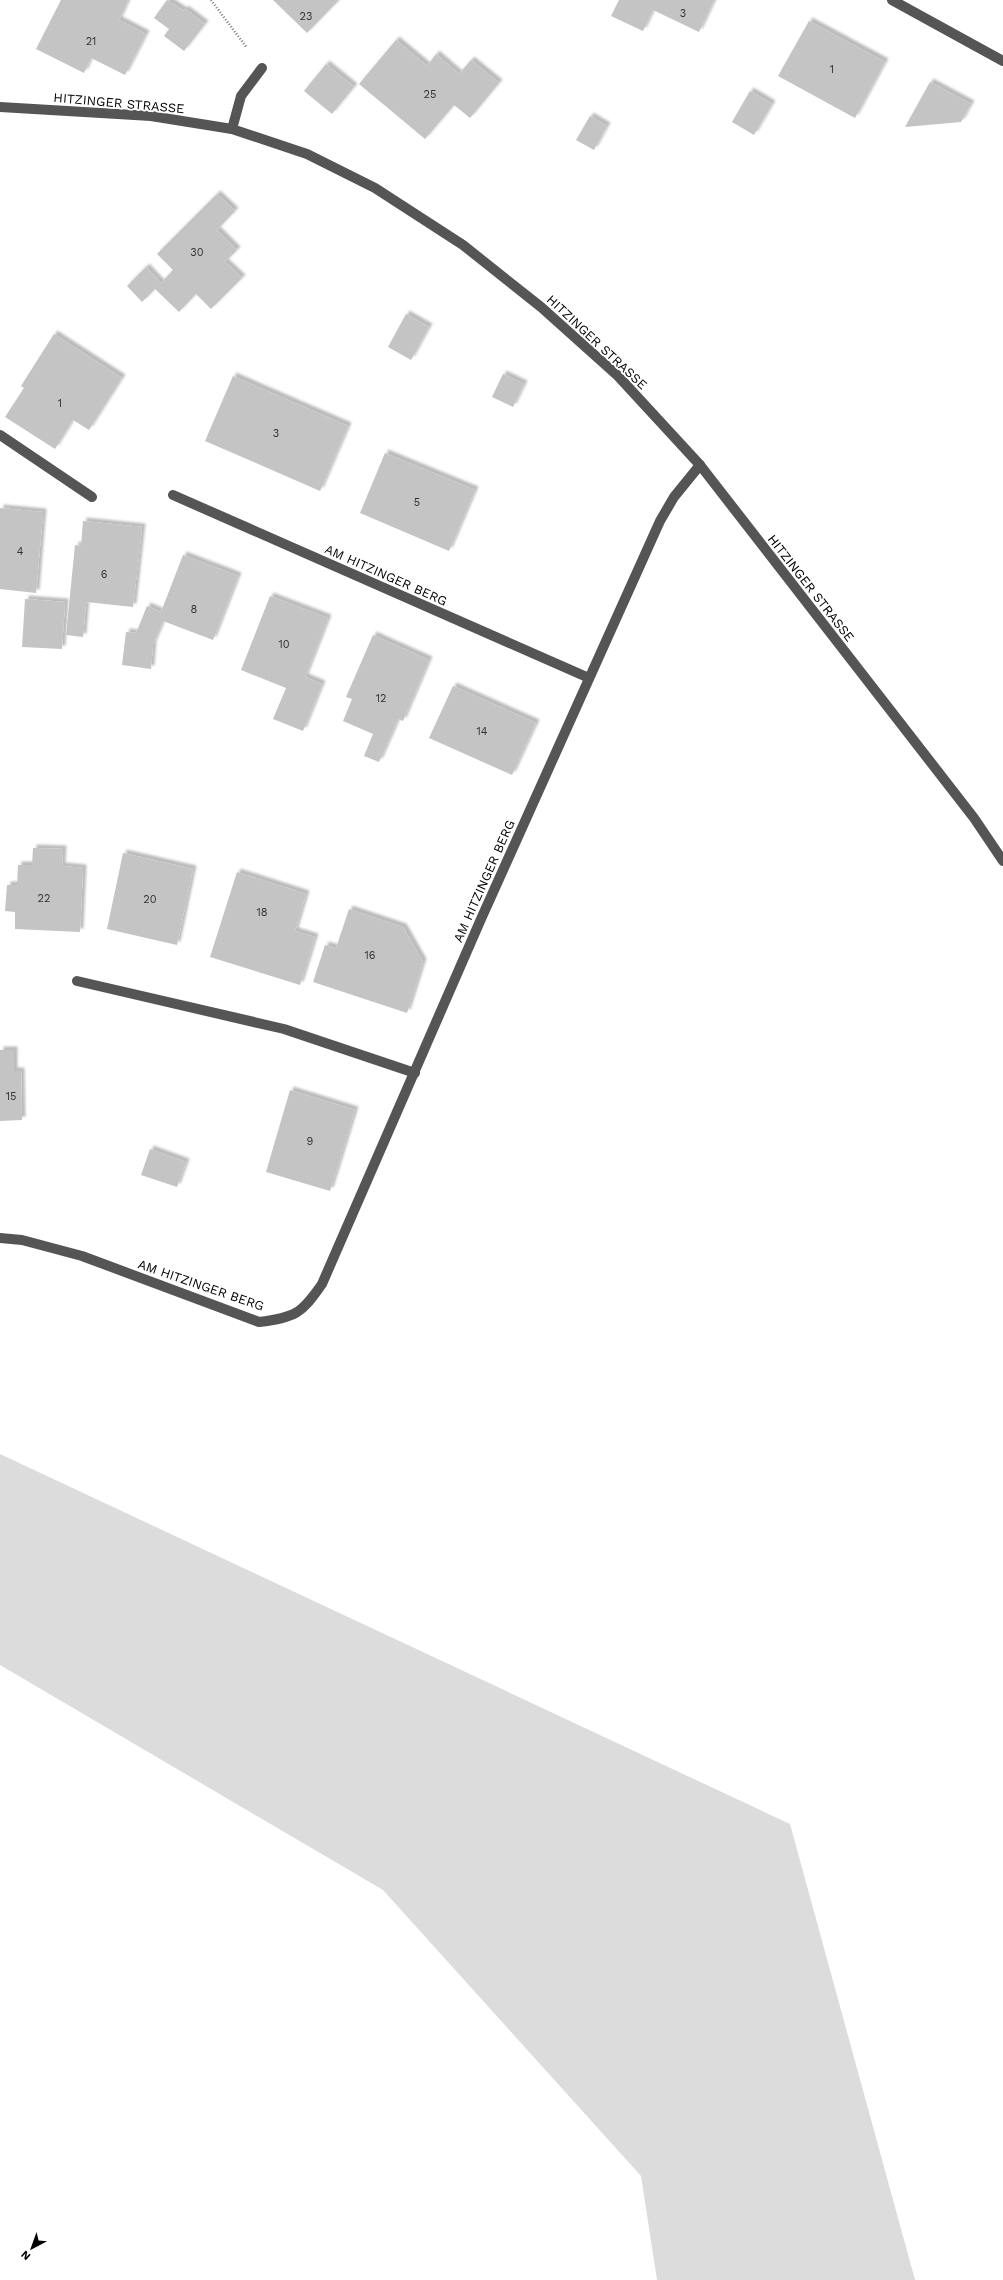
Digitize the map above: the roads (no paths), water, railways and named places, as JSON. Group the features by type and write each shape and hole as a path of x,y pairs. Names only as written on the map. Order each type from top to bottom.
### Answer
{"street":[{"path":"892,0 1003,60"},
{"path":"232,129 241,96 262,68"},
{"name":"HITZINGER STRASSE","path":"0,106 151,116 232,129 307,154 375,188 463,245 541,308 618,376 700,464 974,818 1003,861"},
{"path":"0,435 92,497"},
{"name":"AM HITZINGER BERG","path":"0,1238 22,1240 82,1256 259,1322 286,1319 307,1305 322,1284 364,1184 415,1073 481,919 660,521 674,497 700,464"},
{"name":"AM HITZINGER BERG","path":"173,495 589,678"},
{"path":"77,981 284,1029 415,1073"}]}
